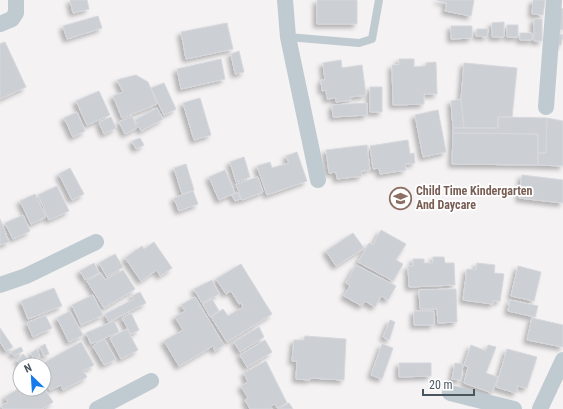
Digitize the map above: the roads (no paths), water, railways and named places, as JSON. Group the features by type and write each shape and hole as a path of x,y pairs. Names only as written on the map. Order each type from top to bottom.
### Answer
{"street":[{"path":"0,24 12,19 16,13 16,0"},
{"path":"285,0 288,37 318,180"},
{"path":"546,107 554,0"},
{"path":"0,285 26,276 96,242"},
{"path":"540,409 563,360"},
{"path":"97,409 151,381"},
{"path":"450,393 514,409"}],"lane":[{"path":"288,37 359,43 372,39 379,0"}],"place":[{"name":"Child Time Kindergarten And Daycare","path":"400,198"}]}
